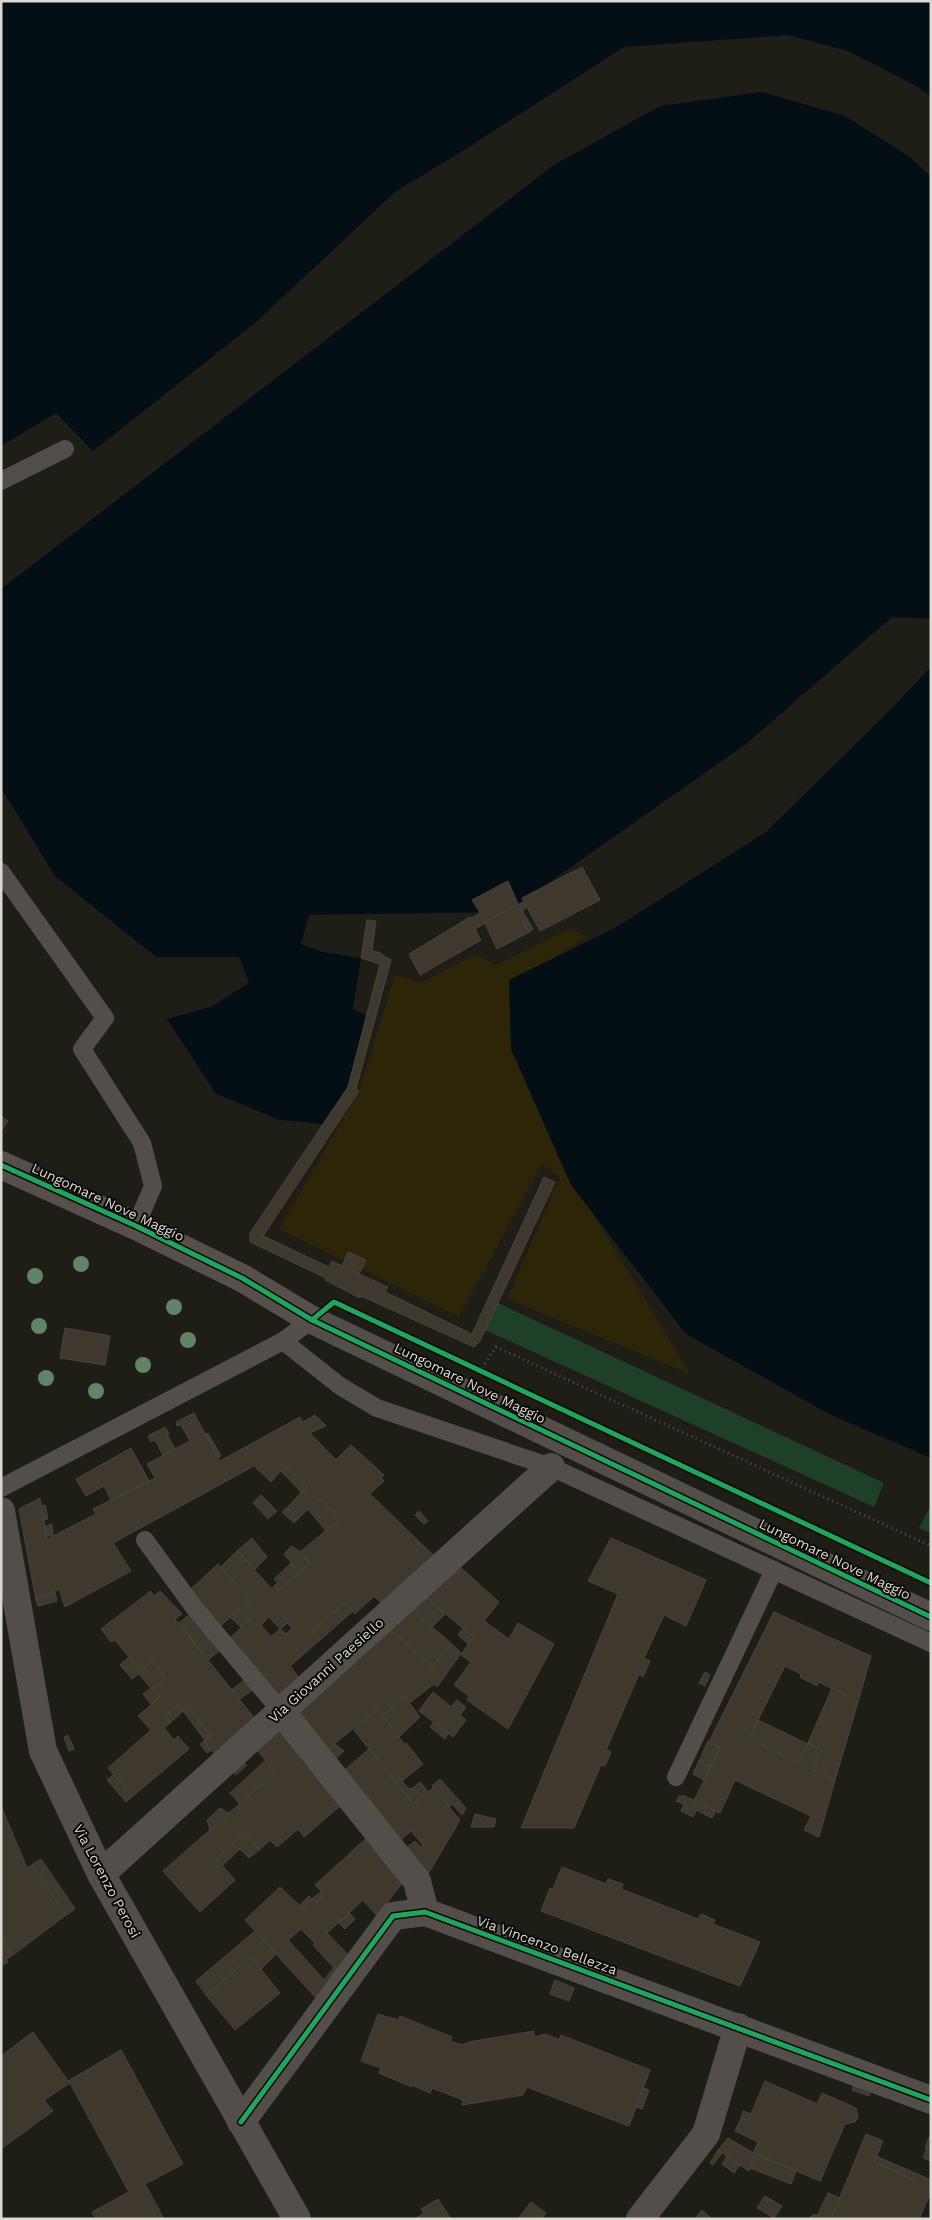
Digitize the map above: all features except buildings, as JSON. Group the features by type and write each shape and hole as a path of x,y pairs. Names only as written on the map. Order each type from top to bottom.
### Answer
{"street":[{"name":"Lungomare Nove Maggio","path":"1,1165 136,1226 242,1278 312,1320 931,1617"},
{"name":"Via Giovanni Paesiello","path":"101,1874 551,1466"},
{"name":"Via Lorenzo Perosi","path":"1,1511 43,1751 101,1874 297,2219"},
{"path":"281,1711 417,1882 425,1912"},
{"name":"Via Vincenzo Bellezza","path":"241,2122 393,1916 425,1912 931,2100"},
{"path":"640,2219 706,2134 738,2027"}],"lane":[{"path":"1,481 65,449"},
{"path":"1,872 106,1018 82,1049 142,1143 153,1186 136,1226"},
{"path":"1,1488 283,1341 312,1320"},
{"path":"283,1341 340,1386 377,1408 551,1466 931,1643"},
{"path":"145,1540 193,1606 281,1711"},
{"path":"676,1777 774,1570"}],"path":[{"path":"481,1370 496,1347 931,1546"},
{"path":"472,1366 490,1374"}],"green space":[{"path":"498,1303 884,1483 874,1507 485,1330"},
{"path":"931,1505 931,1533 919,1528"}],"sand":[{"path":"571,928 587,937 518,981 579,1190 690,1374 507,1299 560,1177 542,1164 459,1317 279,1229 359,1091 395,975 420,983 476,954 496,965"}],"shaded area":[{"path":"1,1 931,1 931,97 918,87 848,51 788,35 624,47 469,147 395,192 255,323 93,451 56,413 1,446"},
{"path":"762,92 845,116 910,157 931,177 931,619 892,617 746,744 507,912 309,915 301,944 323,952 361,958 353,1009 366,1015 348,1087 322,1124 280,1120 216,1094 167,1019 213,1006 249,983 239,957 156,957 55,876 1,788 1,589 554,165 660,106"},
{"path":"931,667 931,1458 831,1415 686,1334 571,1185 511,1049 509,980 615,928 766,832"}],"cycle path":[{"path":"1,1165 136,1226 242,1278 312,1320 931,1617"},
{"path":"312,1320 334,1302 931,1583"},
{"path":"241,2122 393,1916 425,1912 931,2100"}]}
